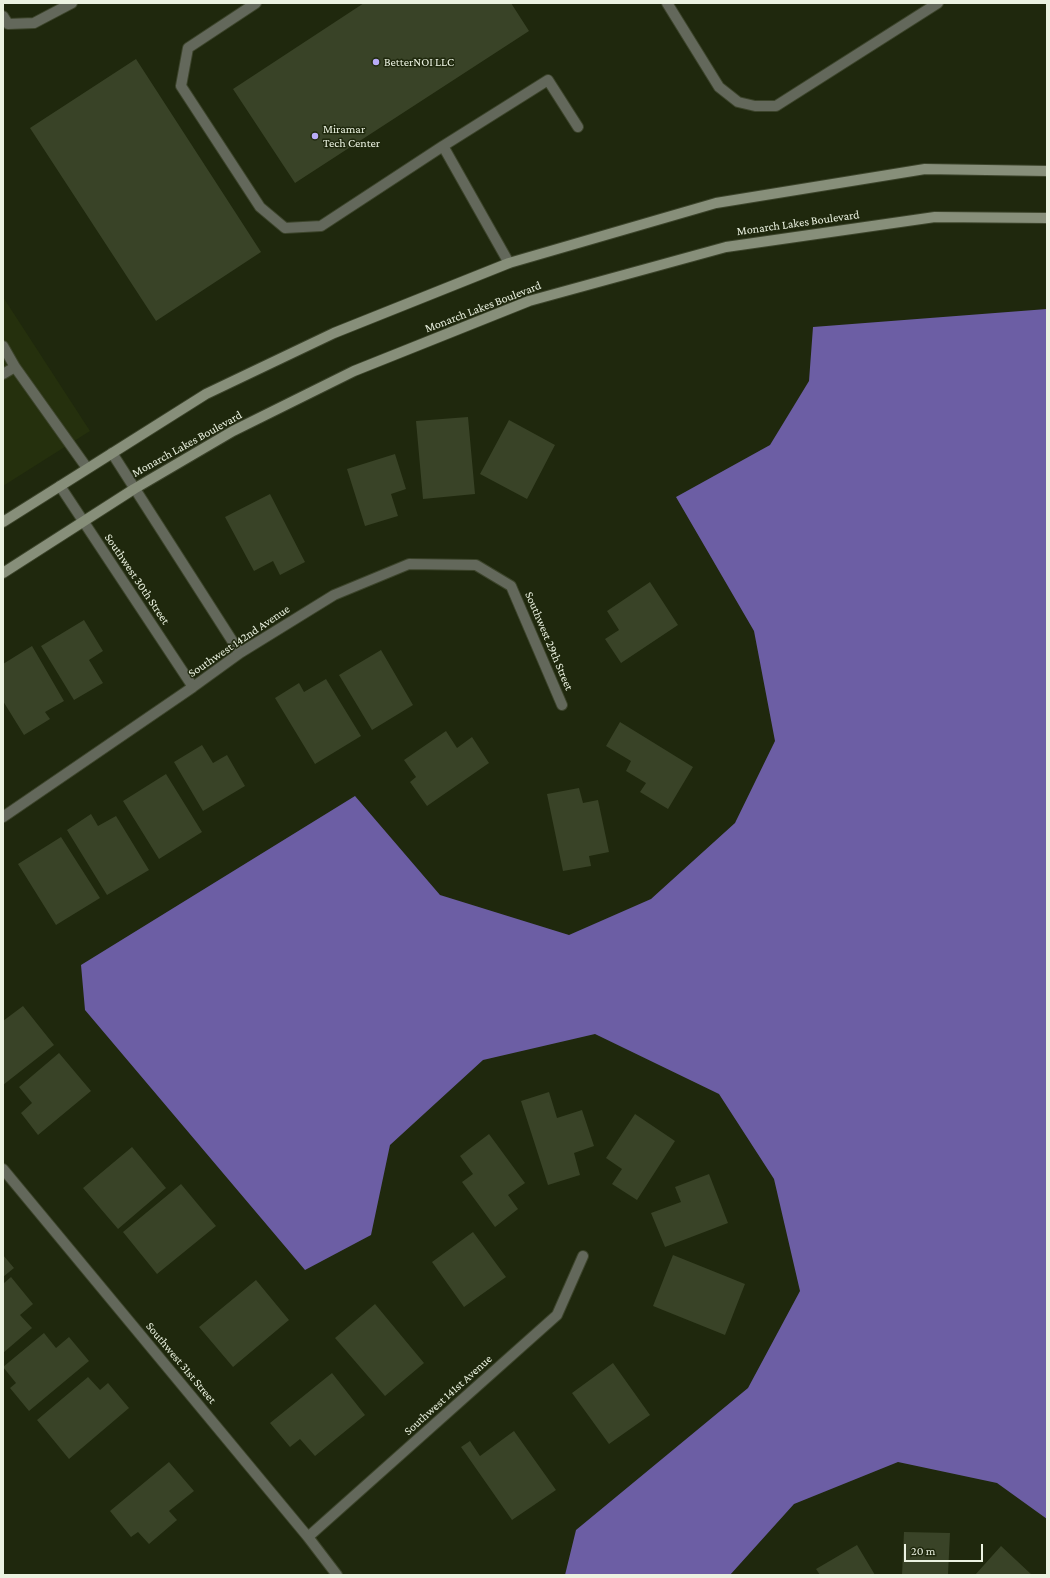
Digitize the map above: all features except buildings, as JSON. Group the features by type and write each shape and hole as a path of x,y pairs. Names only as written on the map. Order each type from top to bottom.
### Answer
{"street":[{"path":"3,16 8,24 34,23 72,3"},
{"path":"256,3 188,48 181,86 260,207 284,228 321,226 443,146 548,80 578,127"},
{"path":"667,3 719,87 738,102 755,106 776,106 938,3"},
{"path":"443,146 509,263"},
{"path":"3,522 206,394 334,333 509,263 716,203 925,169 1047,171"},
{"name":"Monarch Lakes Boulevard","path":"3,573 83,520 233,432 354,371 529,302 726,247 935,217 1047,218"},
{"path":"3,346 15,367 88,468"},
{"path":"3,374 15,367"},
{"path":"112,454 240,653"},
{"name":"Southwest 30th Street","path":"60,486 193,687"},
{"name":"Southwest 142nd Avenue","path":"3,817 193,687 240,653 334,595 408,564 476,565 512,586"},
{"name":"Southwest 29th Street","path":"512,586 562,705"},
{"name":"Southwest 31st Street","path":"3,1169 308,1537 337,1575"},
{"name":"Southwest 141st Avenue","path":"308,1537 557,1315 583,1256"}],"shaded area":[{"path":"3,297 90,431 3,486"},
{"path":"1047,309 1047,1519 997,1483 898,1462 794,1504 730,1575 565,1575 576,1530 748,1388 800,1291 774,1179 719,1094 595,1034 483,1060 390,1145 371,1235 305,1270 85,1010 81,965 355,796 440,895 569,935 651,899 735,823 775,741 754,631 676,497 770,445 809,381 813,327"}],"place":[{"name":"BetterNOI LLC","path":"376,62"},
{"name":"Miramar Tech Center","path":"315,136"}]}
